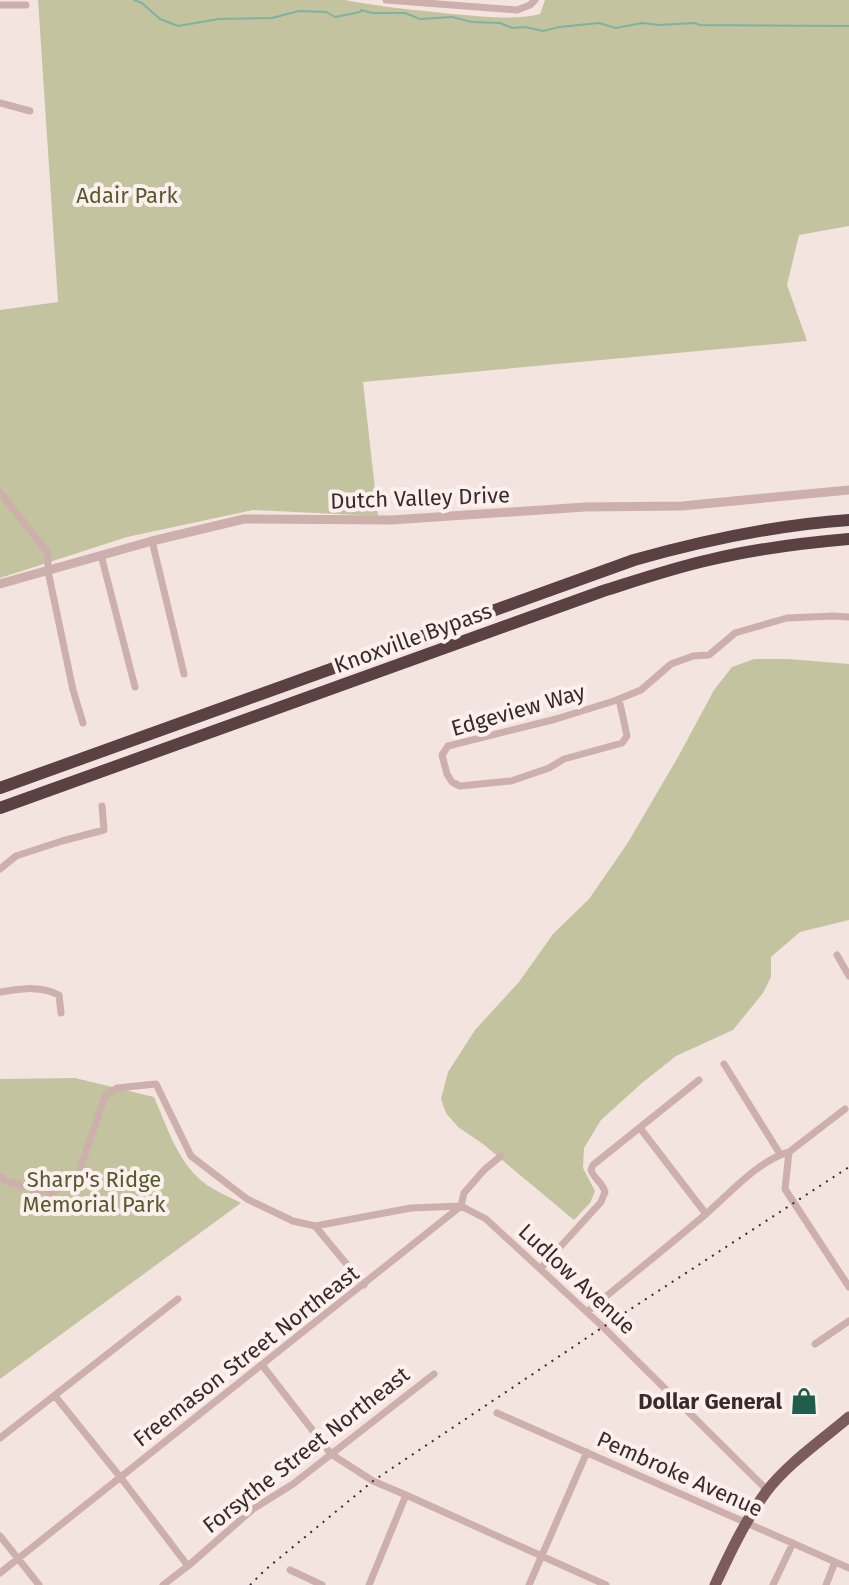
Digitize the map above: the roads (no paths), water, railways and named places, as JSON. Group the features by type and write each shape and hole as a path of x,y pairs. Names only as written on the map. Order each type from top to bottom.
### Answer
{"highway":[{"path":"655,554 686,537 731,527 849,512"},
{"name":"Knoxville Bypass","path":"0,788 597,572 740,533 849,520"},
{"name":"Knoxville Bypass","path":"0,808 647,577 746,552 849,539"}],"main road":[{"path":"715,1585 746,1523 767,1490 849,1417"}],"street":[{"path":"386,0 517,10 535,0"},
{"path":"0,5 26,5"},
{"path":"0,103 30,111"},
{"name":"Dutch Valley Drive","path":"0,584 152,541 244,519 391,520 585,507 682,506 849,490"},
{"path":"0,492 48,553 48,571 83,723"},
{"path":"152,541 184,674"},
{"path":"101,555 135,687"},
{"name":"Edgeview Way","path":"619,699 627,736 622,743 564,759 549,768 511,781 460,786 452,782 447,774 442,755 448,746 556,719 619,699 641,690 671,664 693,656 709,655 735,633 787,618 849,617"},
{"path":"0,869 16,856 104,830 102,806"},
{"path":"837,955 849,976"},
{"path":"0,992 48,989 59,995 61,1013"},
{"path":"724,1064 780,1154"},
{"path":"540,1269 601,1202 604,1186 593,1177 593,1165 699,1080"},
{"path":"0,1177 8,1182 52,1193 78,1175 105,1096 117,1088 156,1084 191,1156 247,1199 293,1221 315,1226 411,1208 461,1206"},
{"path":"587,1312 749,1175 780,1154 789,1152 845,1109"},
{"path":"640,1128 706,1214"},
{"path":"789,1152 785,1189 848,1283"},
{"name":"Freemason Street Northeast","path":"0,1573 461,1206 464,1193 501,1156"},
{"name":"Ludlow Avenue","path":"461,1206 486,1219 587,1312 767,1490"},
{"path":"315,1226 364,1285"},
{"path":"0,1438 178,1299"},
{"path":"815,1344 849,1321"},
{"path":"262,1365 331,1454 373,1481 606,1585"},
{"name":"Forsythe Street Northeast","path":"163,1585 253,1509 293,1484 434,1374"},
{"path":"55,1396 188,1566"},
{"name":"Pembroke Avenue","path":"497,1413 849,1568"},
{"path":"529,1585 587,1452"},
{"path":"369,1585 406,1495"},
{"path":"0,1536 39,1585"},
{"path":"773,1585 793,1543"},
{"path":"826,1585 835,1562"},
{"path":"290,1570 322,1585"}],"waterway":[{"path":"134,0 160,19 178,26 219,19 272,18 299,11 326,12 335,17 361,10 405,13 420,19 452,17 543,31 599,23 616,28 642,23 849,26"}],"railway":[{"path":"250,1585 373,1481 849,1167"}],"place":[{"name":"Dollar General","path":"804,1401"}],"park label":[{"name":"Adair Park","path":"127,195"},
{"name":"Sharp's Ridge Memorial Park","path":"94,1192"}]}
